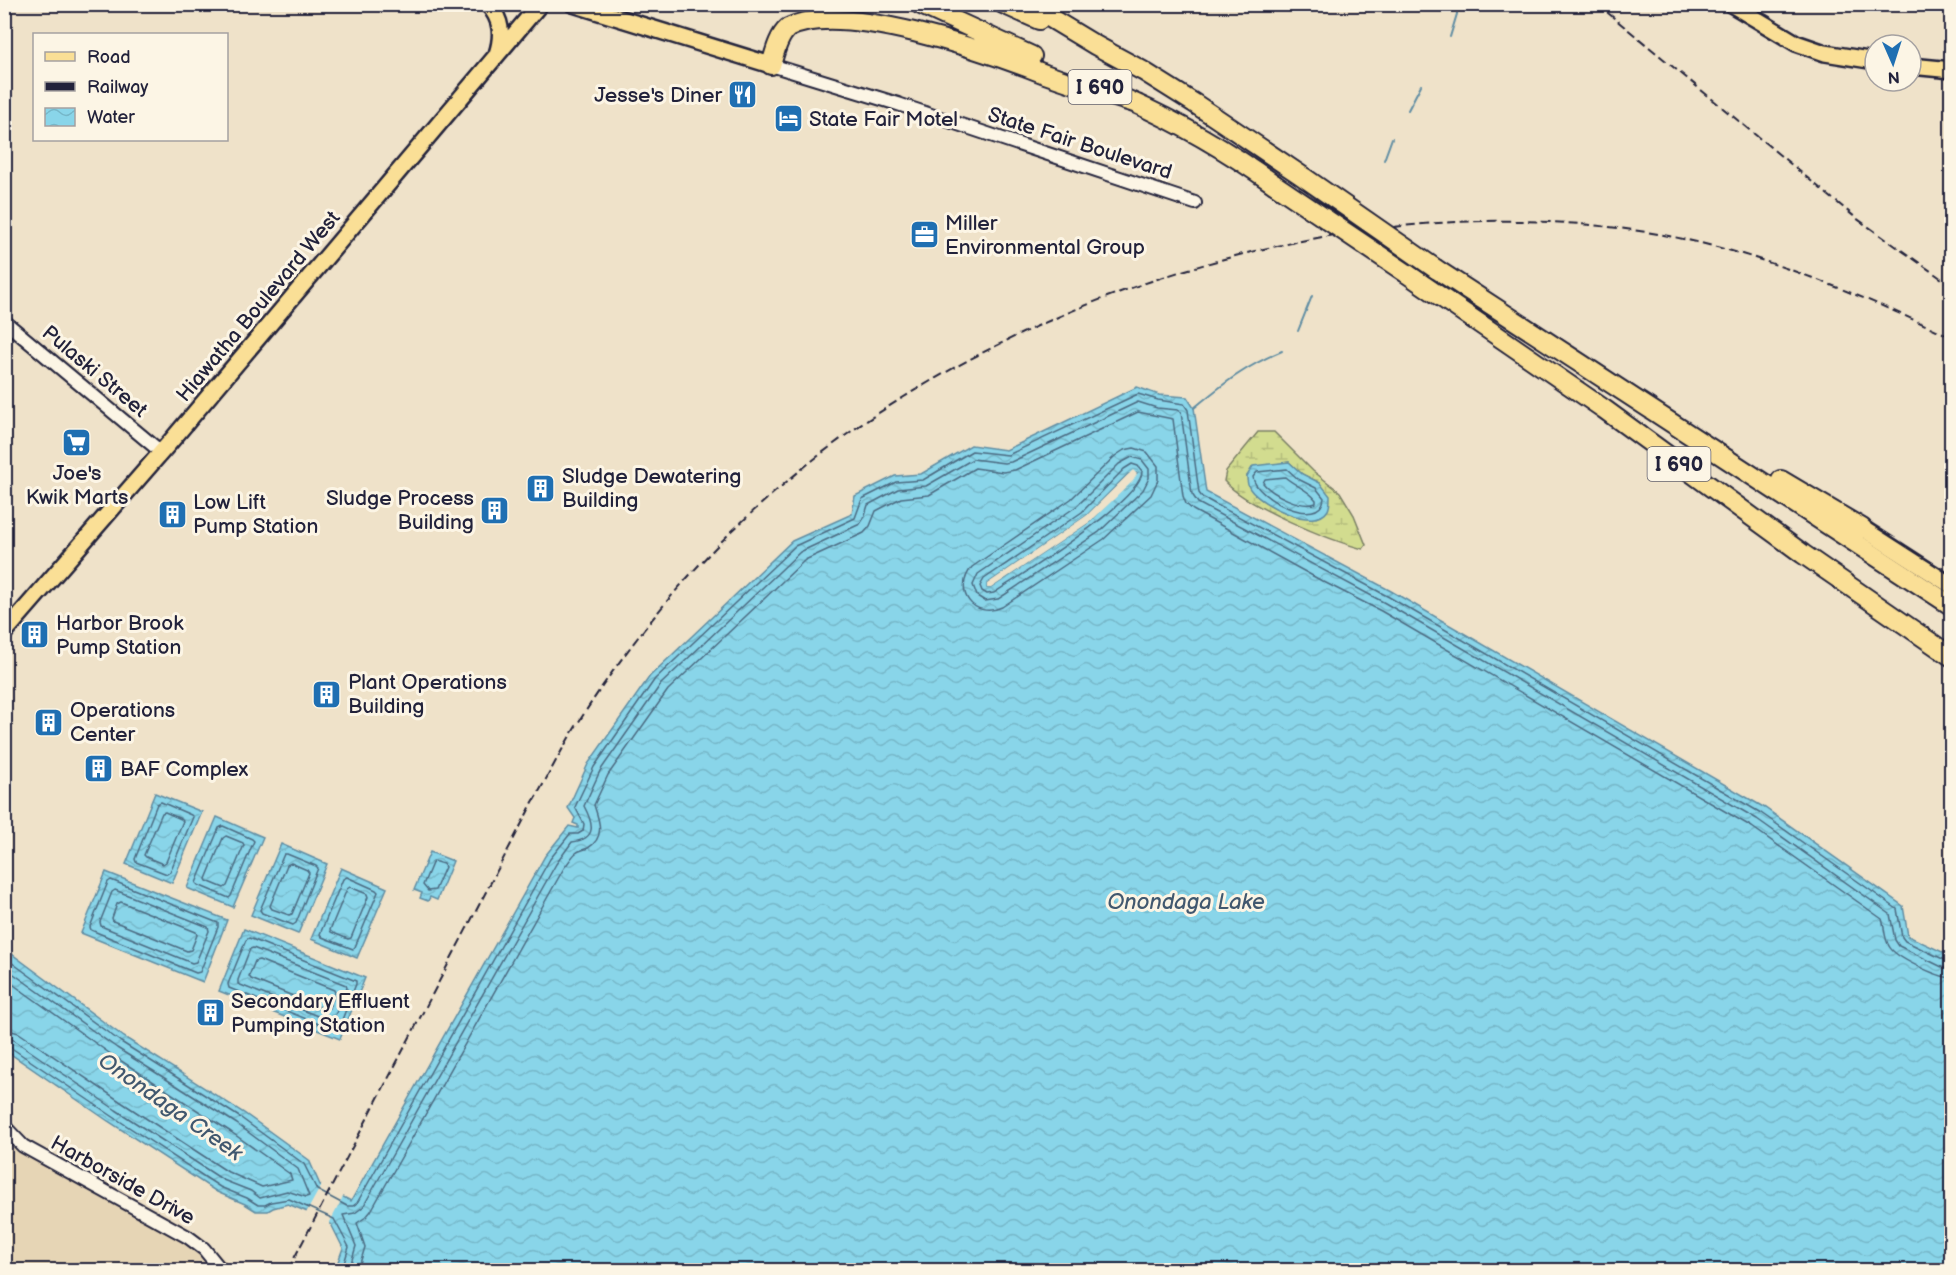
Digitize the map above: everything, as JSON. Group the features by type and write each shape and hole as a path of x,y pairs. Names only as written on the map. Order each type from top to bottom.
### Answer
{"highway":[{"name":"I 690","path":"919,4 1137,104 1199,135 1240,160 1604,409 1821,567 1952,657"},
{"name":"I 690","path":"1003,4 1095,45 1186,98 1577,363 1952,606"},
{"path":"1027,4 1095,45"},
{"path":"771,65 780,38 788,28 802,19 836,11 866,14 938,32 1047,74 1137,104"},
{"path":"1680,429 1758,466 1862,528"}],"main road":[{"path":"488,4 500,24 500,45 496,58"},
{"name":"Hiawatha Boulevard West","path":"4,633 161,452 540,4"},
{"name":"State Fair Boulevard","path":"573,4 771,65"},
{"path":"1731,4 1796,44 1863,59"},
{"path":"1923,67 1952,70"},
{"path":"1862,528 1952,586"}],"street":[{"name":"State Fair Boulevard","path":"771,65 898,104 1195,203"},
{"name":"Pulaski Street","path":"4,321 161,452"},
{"name":"Harborside Drive","path":"4,1126 23,1146 188,1237 204,1249 221,1270"}],"shaded area":[{"path":"4,1110 19,1134 34,1146 201,1236 232,1270 5,1270"}],"green space":[{"path":"1258,432 1274,432 1313,471 1340,492 1354,515 1366,545 1363,549 1348,545 1269,512 1235,491 1224,481 1226,471","holes":["1289,462 1302,474 1320,483 1293,516 1258,497 1249,484 1247,476 1276,464"]}],"water":[{"name":"Onondaga Lake","path":"1137,387 1159,395 1187,397 1194,408 1206,492 1391,591 1765,808 1903,906 1908,936 1951,956 1951,1270 335,1270 343,1248 331,1224 288,1204 268,1211 256,1211 217,1192 5,1050 5,949 124,1037 244,1113 309,1160 320,1185 351,1201 545,856 569,826 578,828 578,825 573,823 575,818 568,808 588,764 650,676 792,541 852,514 855,496 895,476 921,474 971,445 1006,450","holes":["1137,473 1091,521 991,588 987,588 987,584 1086,516 1128,474"]},
{"path":"1289,462 1302,474 1320,483 1330,496 1328,510 1321,516 1312,518 1288,514 1265,502 1249,487 1247,476 1253,466"},
{"path":"155,793 202,812 172,883 126,864"},
{"path":"217,817 263,837 233,907 187,888"},
{"path":"281,844 327,864 298,934 251,915"},
{"path":"430,852 453,861 437,900 430,897 428,901 420,898 422,893 414,890"},
{"path":"341,868 387,888 357,958 311,939"},
{"path":"106,872 227,920 203,982 81,933"},
{"path":"244,929 365,978 340,1039 219,991"}],"pier":[{"path":"1133,470 1137,474 1133,481 1091,521 991,588 987,588 987,584 1086,516"},
{"path":"322,1184 344,1195 328,1226 305,1215"}],"waterway":[{"path":"1450,37 1457,14 1457,4"},
{"path":"1408,110 1421,85"},
{"path":"1384,160 1392,138"},
{"path":"1298,331 1312,296"},
{"path":"1194,408 1236,376 1282,351"}],"railway":[{"path":"1597,4 1856,218 1952,286"},
{"path":"288,1270 533,802 570,736 624,656 685,580 729,534 782,486 857,427 963,363 1054,319 1148,282 1246,253 1346,233 1446,222 1547,222 1646,232 1686,240 1725,249 1802,274 1840,288 1952,337"}],"place":[{"name":"Jesse's Diner","path":"743,95"},
{"name":"State Fair Motel","path":"788,119"},
{"name":"Miller Environmental Group","path":"924,235"},
{"name":"Joe's Kwik Marts","path":"77,442"},
{"name":"Sludge Dewatering Building","path":"541,488"},
{"name":"Sludge Process Building","path":"495,510"},
{"name":"Low Lift Pump Station","path":"172,514"},
{"name":"Harbor Brook Pump Station","path":"35,635"},
{"name":"Plant Operations Building","path":"327,694"},
{"name":"Operations Center","path":"49,722"},
{"name":"BAF Complex","path":"99,769"},
{"name":"Secondary Effluent Pumping Station","path":"210,1013"}],"water label":[{"name":"Onondaga Creek","path":"171,1106"}]}
